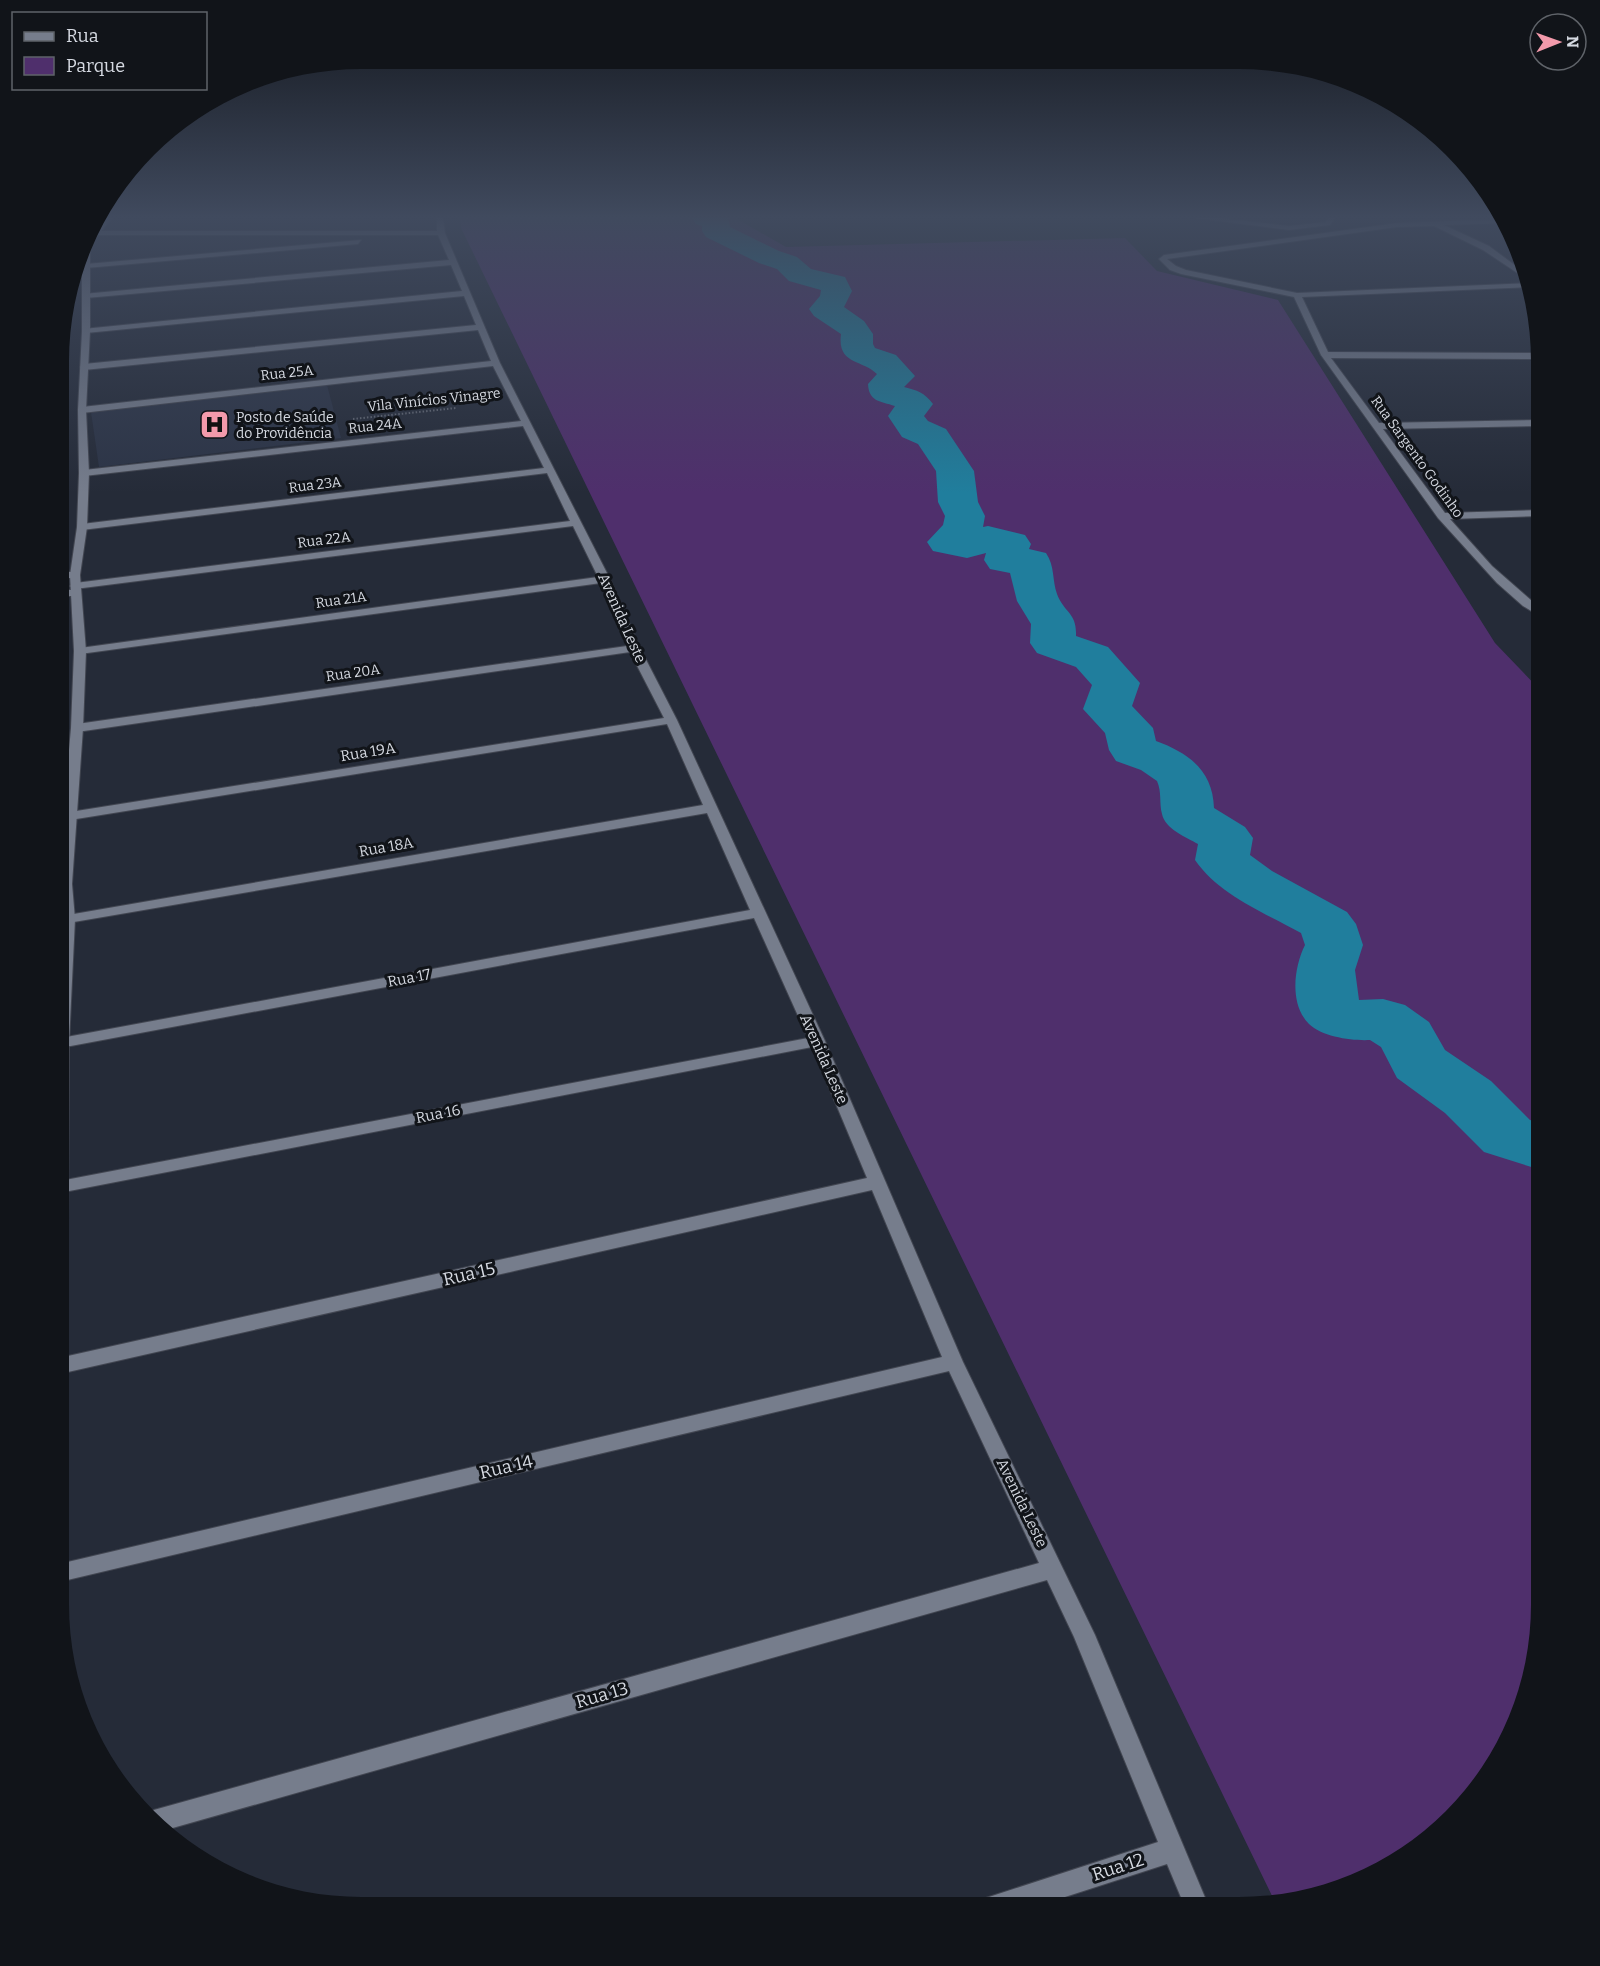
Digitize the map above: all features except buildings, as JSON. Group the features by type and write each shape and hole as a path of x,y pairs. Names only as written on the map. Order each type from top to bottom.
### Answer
{"street":[{"path":"69,773 77,728 80,651 75,585 82,527 84,473 81,410 86,310"},
{"path":"86,331 299,310"},
{"name":"Avenida Leste","path":"474,310 496,363 605,579 634,648 671,720 817,1041 954,1362 1053,1569 1116,1711 1193,1897"},
{"name":"Rua Sargento Godinho","path":"1304,310 1325,355 1442,516 1520,600 1531,607"},
{"path":"84,367 482,327"},
{"path":"1325,355 1531,356"},
{"name":"Rua 25A","path":"81,410 496,363"},
{"name":"Rua 24A","path":"84,473 526,423"},
{"path":"1377,426 1531,423"},
{"name":"Rua 23A","path":"82,527 552,470"},
{"path":"1442,516 1531,513"},
{"name":"Rua 22A","path":"75,585 576,523"},
{"name":"Rua 21A","path":"80,651 605,579"},
{"path":"69,581 75,585"},
{"path":"69,588 75,585"},
{"name":"Rua 20A","path":"77,728 634,648"},
{"name":"Rua 19A","path":"70,816 671,720"},
{"name":"Rua 18A","path":"69,919 711,808"},
{"path":"69,812 69,826"},
{"name":"Rua 17","path":"69,1041 759,913"},
{"name":"Rua 16","path":"69,1184 817,1041"},
{"name":"Rua 15","path":"69,1364 878,1182"},
{"name":"Rua 14","path":"69,1570 954,1362"},
{"name":"Rua 13","path":"163,1819 1053,1569"},
{"name":"Rua 12","path":"1026,1897 1172,1850"}],"path":[{"name":"Vila Vinícios Vinagre","path":"353,419 458,408"}],"shaded area":[{"name":"Posto de Saúde do Providência","path":"327,385 341,438 99,467 91,412"}],"green space":[{"path":"501,310 1284,310 1495,643 1531,681 1531,1605 1525,1662 1509,1716 1492,1751 1471,1783 1417,1837 1385,1858 1350,1875 1314,1887 1271,1895"}],"waterway":[{"path":"826,310 853,328 857,334 856,344 863,355 884,362 898,376 885,384 886,393 906,398 915,404 906,416 915,429 933,437 955,471 958,502 965,516 962,529 948,542 967,546 988,538 1010,544 1005,560 1031,562 1036,595 1054,622 1053,643 1092,657 1116,683 1107,709 1128,728 1134,750 1168,765 1182,778 1188,800 1188,815 1226,838 1222,860 1252,883 1327,924 1334,945 1325,970 1331,1011 1353,1021 1383,1019 1407,1036 1419,1063 1468,1097 1507,1136 1531,1144"}],"place":[{"name":"Posto de Saúde do Providência","path":"215,425"}]}
